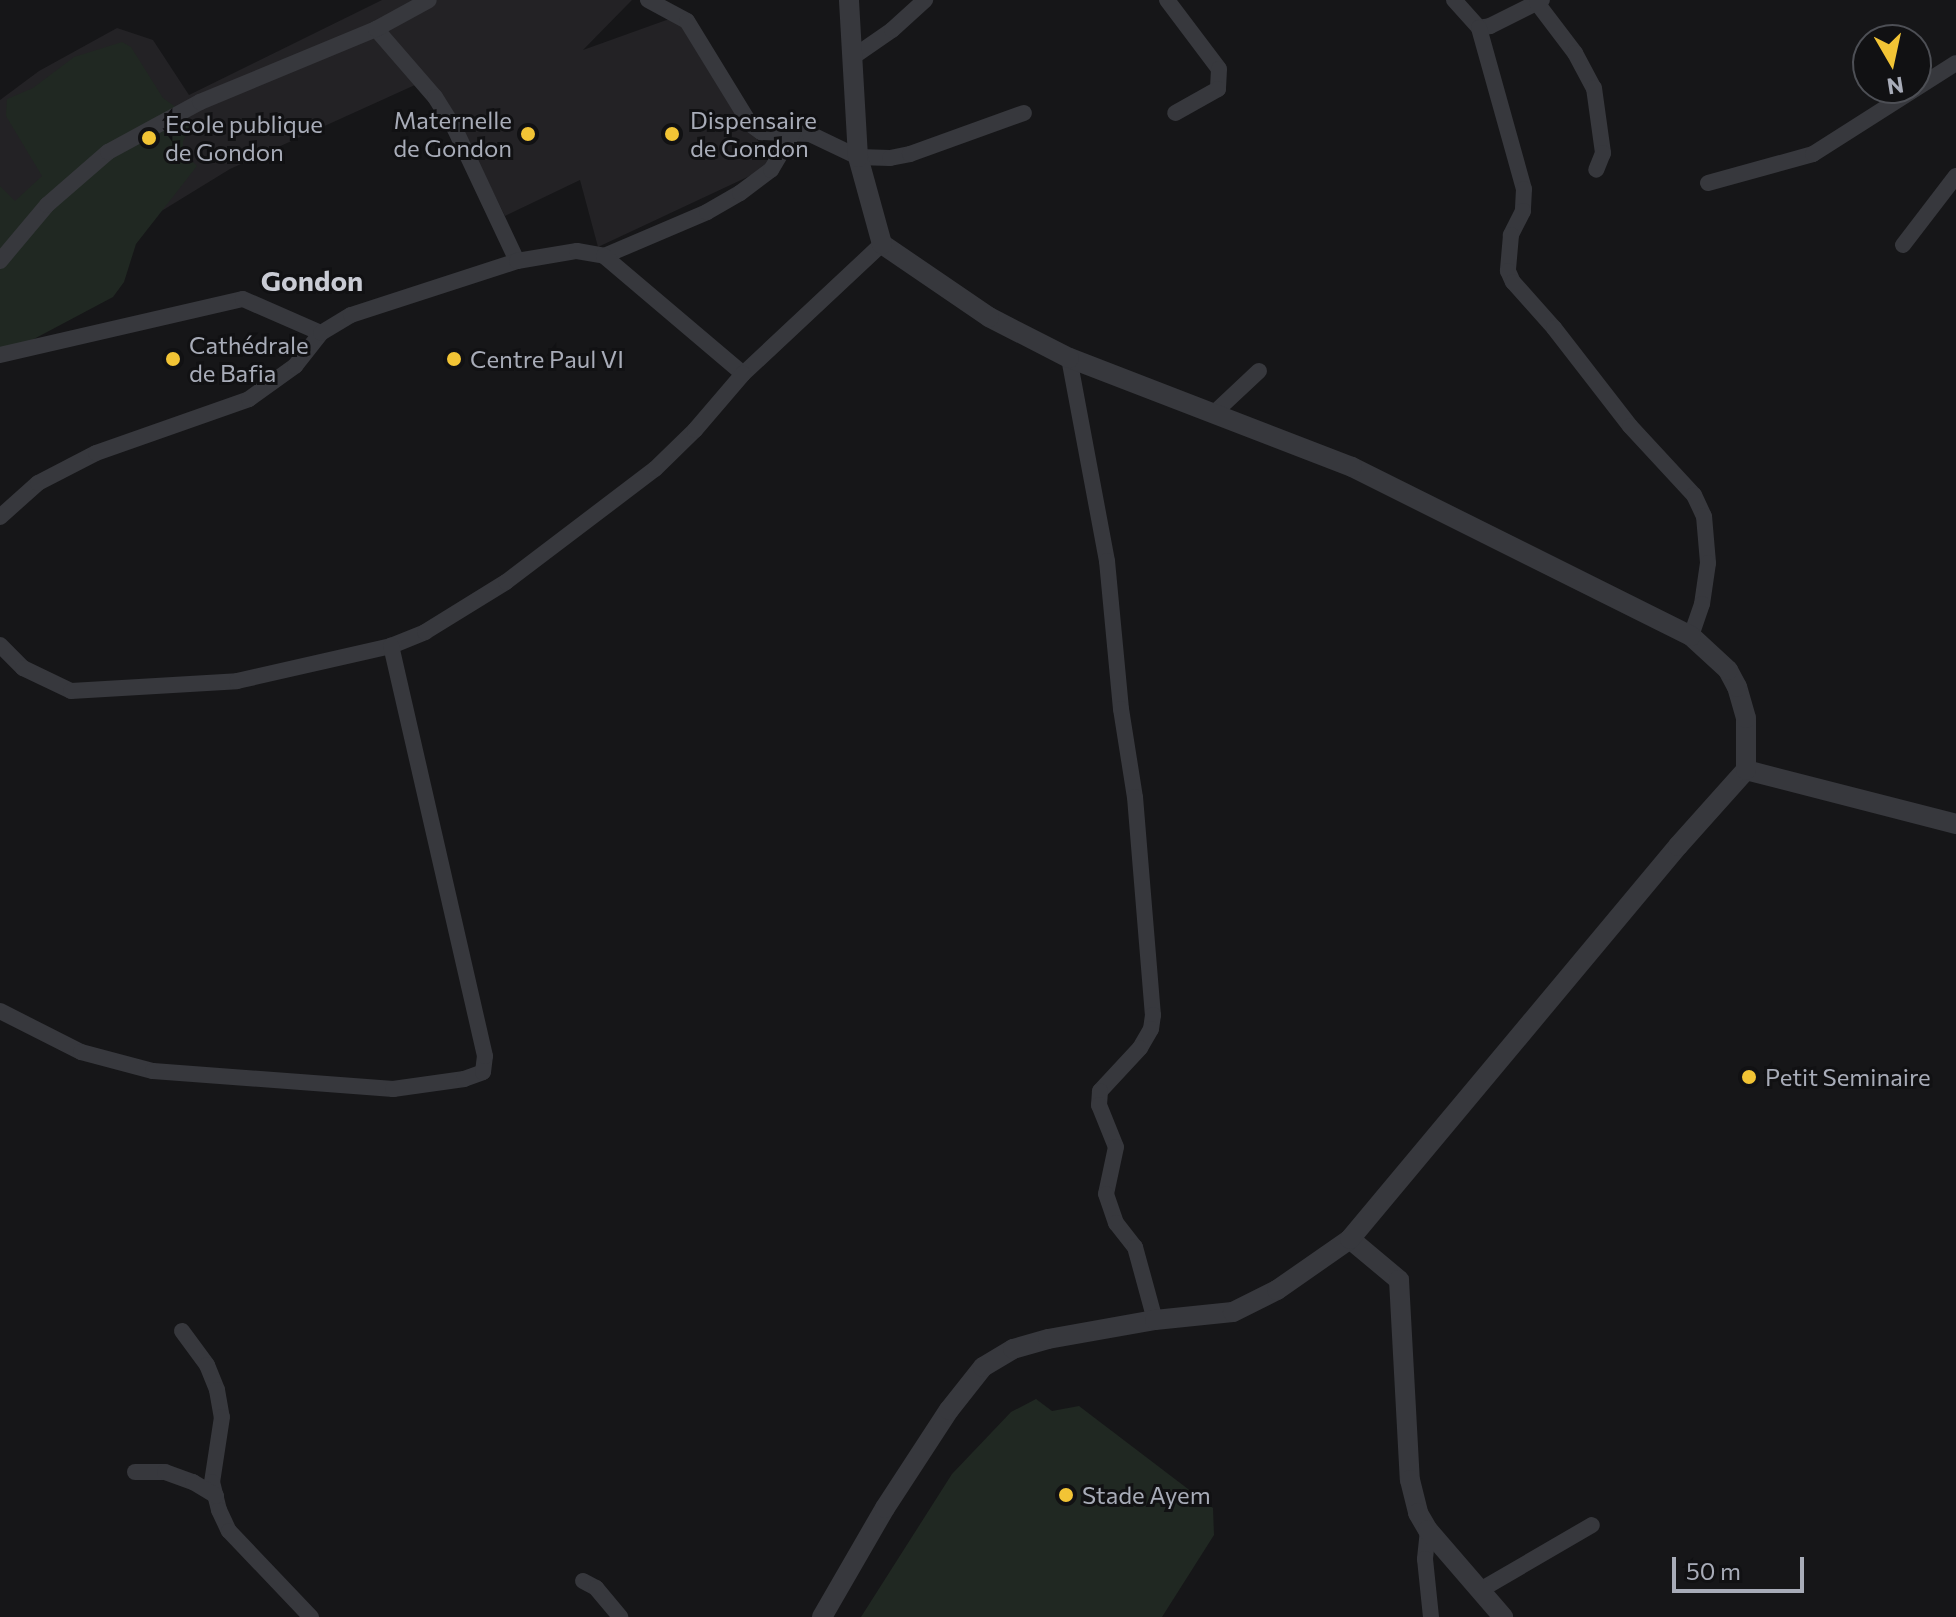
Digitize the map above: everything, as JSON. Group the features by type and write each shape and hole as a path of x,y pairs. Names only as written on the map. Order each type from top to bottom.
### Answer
{"street":[{"path":"0,261 47,205 108,152 200,102 376,29 429,0"},
{"path":"648,0 687,21 750,124 761,132 818,137 858,157 910,154 1024,113"},
{"path":"822,1617 885,1508 949,1410 983,1367 1013,1349 1048,1339 1155,1320 1218,1315 1255,1303 1350,1239 1678,846 1746,770 1746,718 1737,687 1728,670 1691,636 1352,467 1069,358 989,317 882,244 858,157 849,0"},
{"path":"853,57 892,30 925,0"},
{"path":"1167,0 1219,69 1218,89 1175,113"},
{"path":"1454,0 1479,28 1524,189 1523,211 1508,251 1508,271 1513,282 1554,328 1630,426 1694,495 1704,516 1708,563 1702,604 1691,636"},
{"path":"1479,28 1490,26 1539,1 1575,53 1594,88 1603,153 1596,170"},
{"path":"376,29 435,97 454,127 517,261"},
{"path":"1708,183 1813,154 1956,63"},
{"path":"604,256 707,212 740,193 771,170 793,133"},
{"path":"1903,245 1956,176"},
{"path":"0,645 23,668 71,691 237,681 391,646 425,632 530,565 655,469 695,430 743,374 882,244"},
{"path":"0,517 38,483 96,453 249,399 295,366 321,333 351,315 517,261 577,251 604,256 743,374"},
{"path":"0,355 243,299 321,333"},
{"path":"1069,358 1107,561 1121,709 1135,797 1153,1015 1151,1029 1140,1048 1100,1091 1099,1105 1116,1147 1106,1194 1116,1223 1135,1247 1155,1320"},
{"path":"1213,414 1259,371"},
{"path":"0,1011 81,1052 153,1071 393,1089 464,1079 483,1072 485,1056 391,646"},
{"path":"1746,770 1956,824"},
{"path":"1350,1239 1399,1280 1410,1480 1418,1513 1428,1530 1503,1617"},
{"path":"182,1331 207,1365 222,1417 212,1482 229,1531 311,1617"},
{"path":"135,1472 165,1472 193,1482 216,1496"},
{"path":"1482,1589 1592,1525"},
{"path":"1428,1530 1425,1559 1431,1617"},
{"path":"583,1581 596,1588 620,1617"}],"shaded area":[{"name":"Ecole publique de Gondon","path":"382,0 632,0 583,50 672,18 686,26 773,165 598,247 580,180 505,216 466,137 426,80 230,169 0,310 0,100 39,71 117,28 153,40 189,95"},
{"path":"122,42 131,47 163,98 187,115 190,124 183,142 183,152 197,166 136,244 124,282 113,297 0,357 0,186 15,201 42,176 6,116 7,99 33,88 74,57"},
{"name":"Stade Ayem","path":"1036,1399 1052,1411 1079,1406 1213,1508 1214,1535 1162,1617 861,1617 952,1474 1011,1412"}],"place":[{"name":"Maternelle de Gondon","path":"528,134"},
{"name":"Dispensaire de Gondon","path":"672,134"},
{"name":"Ecole publique de Gondon","path":"149,138"},
{"name":"Cathédrale de Bafia","path":"173,359"},
{"name":"Centre Paul VI","path":"454,359"},
{"name":"Petit Seminaire","path":"1749,1077"},
{"name":"Stade Ayem","path":"1066,1495"}],"district":[{"name":"Gondon","path":"312,280"}]}
